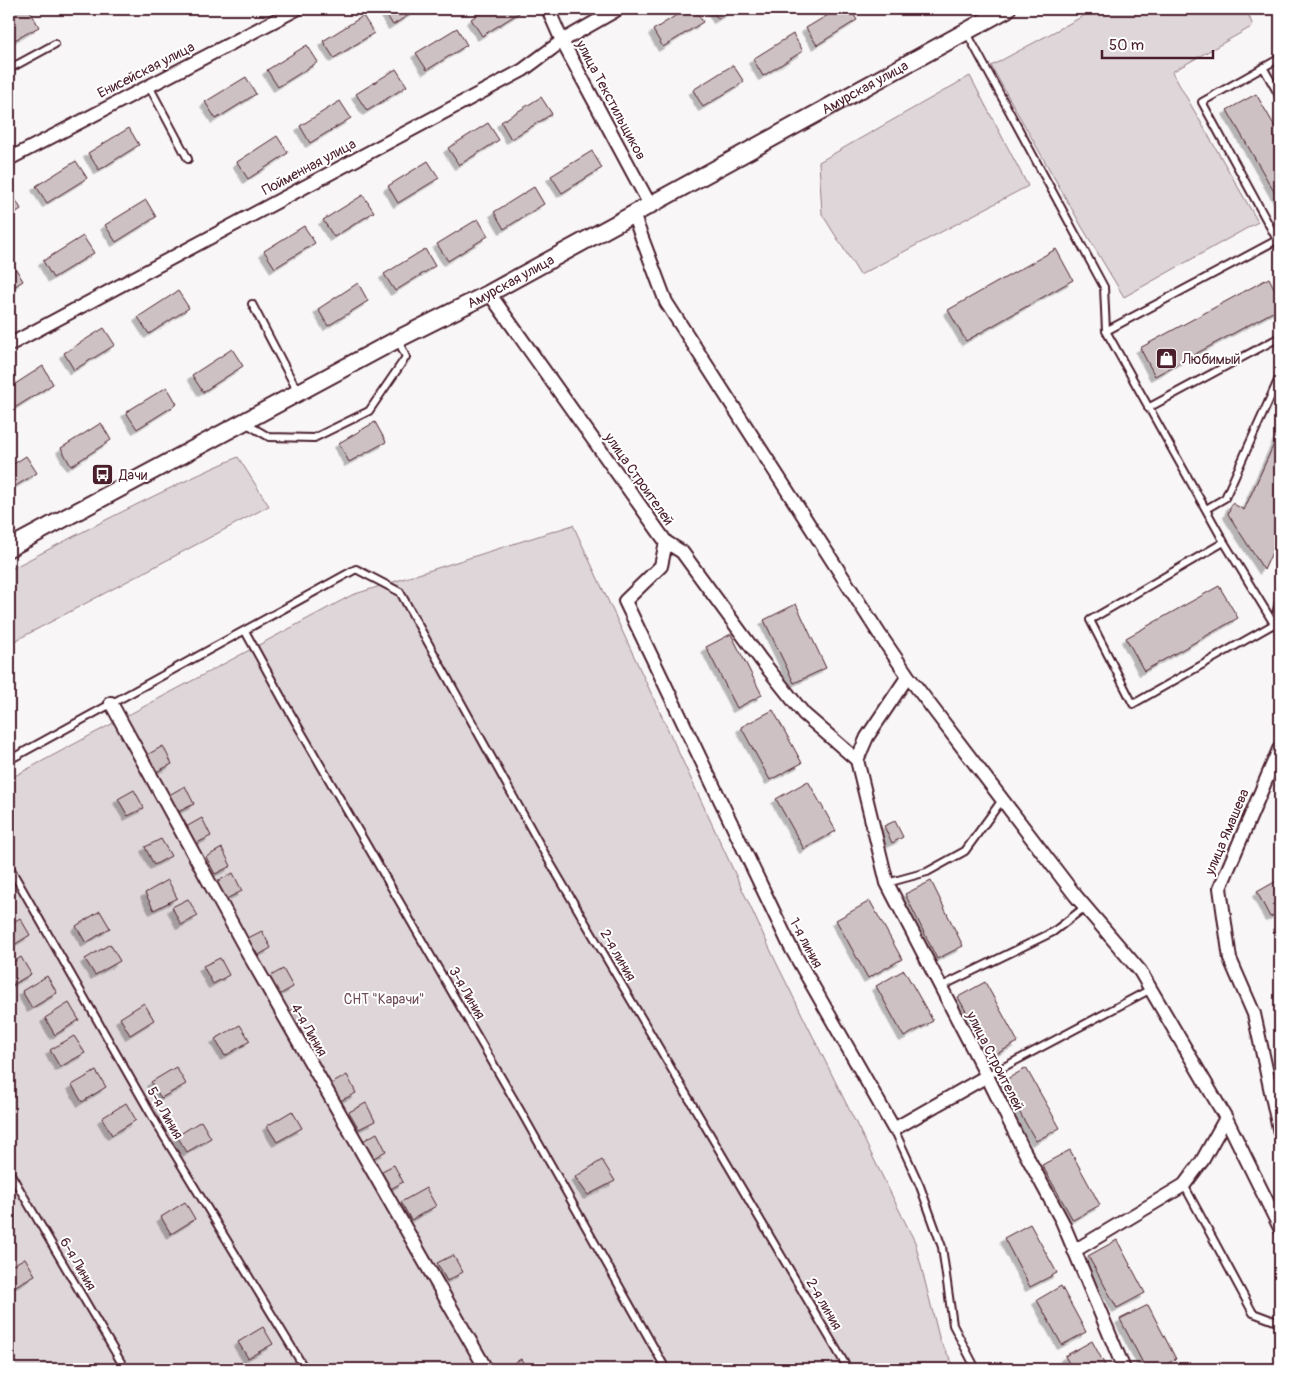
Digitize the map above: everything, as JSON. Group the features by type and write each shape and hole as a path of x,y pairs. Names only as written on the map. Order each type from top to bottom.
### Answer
{"street":[{"name":"Енисейская улица","path":"9,159 149,84 297,9"},
{"name":"улица Текстильщиков","path":"548,9 562,41 650,205"},
{"name":"Пойменная улица","path":"9,345 523,70 562,41 618,9"},
{"name":"Амурская улица","path":"9,548 244,423 298,392 489,293 1007,9"},
{"path":"633,214 666,302 908,676 1085,907 1140,971 1226,1118 1280,1228"},
{"name":"улица Строителей","path":"489,293 666,542 682,552 761,660 804,714 857,760 887,883 1022,1147 1062,1220 1124,1369"},
{"name":"1-я линия","path":"666,542 661,566 625,601 790,946 894,1129"},
{"path":"857,760 867,737 908,676"},
{"name":"4-я Линия","path":"111,703 248,954 486,1369"},
{"name":"улица Ямашева","path":"1280,747 1220,888 1230,959 1254,1014 1280,1133"},
{"path":"894,1129 987,1076"},
{"path":"1074,1251 1184,1185 1202,1161 1226,1118"}],"lane":[{"path":"966,32 1104,287 1106,331 1224,542 1274,624 1280,629"},
{"path":"9,69 55,44"},
{"path":"1106,331 1279,242 1202,102 1280,58"},
{"path":"1263,67 1280,97"},
{"path":"149,84 188,159"},
{"path":"252,304 298,392"},
{"path":"1148,408 1280,337"},
{"path":"244,423 269,436 314,438 369,410 406,357 398,339"},
{"path":"1206,509 1224,498 1280,376"},
{"path":"1224,542 1090,620 1133,704 1274,624 1280,597"},
{"name":"2-я линия","path":"245,631 356,569 400,592 544,854 848,1369"},
{"path":"9,760 245,631"},
{"name":"3-я Линия","path":"245,631 284,702 520,1110 666,1369"},
{"path":"887,883 927,872 965,851 1002,799"},
{"name":"5-я Линия","path":"9,866 160,1130 305,1369"},
{"path":"940,988 1053,932 1085,907"},
{"path":"987,1076 1151,989"},
{"name":"1-я линия","path":"894,1129 920,1186 942,1247 953,1324 976,1369"},
{"name":"6-я Линия","path":"9,1171 125,1369"},
{"path":"1184,1185 1253,1313 1277,1322 1280,1320"}],"green space":[{"path":"1096,9 1246,9 1253,26 1172,72 1258,222 1124,297 991,66"},
{"path":"970,76 1028,186 860,275 822,214 819,162"},
{"path":"238,457 269,506 9,644 9,570 151,497"},
{"name":"СНТ \"Карачи\"","path":"573,525 776,962 915,1242 940,1341 956,1369 9,1369 9,779 352,595"}],"building":[{"path":"19,9 29,9 39,27 9,43 9,14"},
{"path":"383,9 418,9 393,25"},
{"path":"487,9 521,9 522,11 482,36 471,19"},
{"path":"686,9 695,9 703,22 663,47 653,30"},
{"path":"712,9 734,9 718,19"},
{"path":"838,9 850,9 857,20 817,45 806,28"},
{"path":"363,16 374,33 334,58 323,41"},
{"path":"457,28 467,45 427,70 416,53"},
{"path":"793,34 803,51 763,76 753,59"},
{"path":"307,45 318,62 278,87 267,70"},
{"path":"733,65 744,82 703,107 693,90"},
{"path":"396,69 407,86 367,111 356,94"},
{"path":"246,77 256,94 216,119 205,102"},
{"path":"1256,94 1280,135 1280,202 1227,110"},
{"path":"541,97 552,114 511,139 501,122"},
{"path":"340,101 351,118 310,143 300,126"},
{"path":"488,123 499,140 459,165 448,148"},
{"path":"129,128 139,145 99,170 88,153"},
{"path":"277,136 288,153 248,179 237,162"},
{"path":"592,151 602,168 562,193 551,176"},
{"path":"76,161 87,178 47,203 36,186"},
{"path":"428,161 439,178 398,203 388,186"},
{"path":"534,187 544,204 504,229 494,212"},
{"path":"11,192 21,209 9,217 9,193"},
{"path":"363,195 374,212 334,237 323,220"},
{"path":"146,200 156,217 116,242 105,225"},
{"path":"478,219 488,236 448,261 437,244"},
{"path":"304,226 315,243 275,268 264,251"},
{"path":"83,236 94,253 53,278 43,261"},
{"path":"425,249 435,266 395,291 384,274"},
{"path":"1056,249 1073,280 966,341 948,310"},
{"path":"13,264 23,281 9,290 9,267"},
{"path":"1269,278 1280,300 1280,308 1155,376 1140,348"},
{"path":"358,283 368,301 328,326 318,309"},
{"path":"178,291 189,308 149,334 138,317"},
{"path":"104,328 115,345 74,370 64,353"},
{"path":"232,349 243,366 203,392 192,375"},
{"path":"43,366 53,384 13,409 9,402 9,388"},
{"path":"167,387 177,404 137,429 126,412"},
{"path":"375,422 386,442 349,462 339,443"},
{"path":"101,423 111,440 71,466 61,448"},
{"path":"1280,431 1280,512 1275,524 1280,526 1280,535 1264,570 1228,514 1232,503 1244,510"},
{"path":"26,456 37,473 9,490 9,467"},
{"path":"1219,586 1238,618 1144,671 1126,638"},
{"path":"796,604 826,668 794,683 764,620"},
{"path":"731,634 762,695 737,708 706,647"},
{"path":"773,710 802,763 770,780 741,727"},
{"path":"163,746 172,764 156,772 147,755"},
{"path":"808,781 836,831 804,849 776,799"},
{"path":"185,786 194,804 178,812 169,795"},
{"path":"134,790 144,808 128,816 118,799"},
{"path":"202,818 211,836 195,844 186,827"},
{"path":"895,821 903,837 892,843 884,826"},
{"path":"161,839 171,856 154,865 145,847"},
{"path":"222,848 231,866 215,874 206,857"},
{"path":"233,873 242,891 226,899 216,882"},
{"path":"1280,879 1280,912 1270,917 1257,892"},
{"path":"168,880 177,898 154,910 145,893"},
{"path":"931,881 963,946 937,959 905,894"},
{"path":"188,899 198,916 181,925 172,907"},
{"path":"870,901 902,959 868,978 836,920"},
{"path":"100,911 110,928 86,943 76,926"},
{"path":"20,918 30,935 9,948 9,925"},
{"path":"262,931 271,948 255,957 246,939"},
{"path":"110,944 120,961 95,975 85,959"},
{"path":"21,957 31,974 9,987 9,965"},
{"path":"220,958 229,975 213,984 203,966"},
{"path":"283,969 293,987 277,996 267,978"},
{"path":"904,970 933,1021 904,1037 876,986"},
{"path":"47,976 57,993 32,1008 22,991"},
{"path":"985,982 1018,1042 991,1057 958,997"},
{"path":"69,1003 79,1020 55,1035 45,1018"},
{"path":"144,1003 154,1020 130,1035 120,1018"},
{"path":"297,1006 305,1020 295,1026 287,1013"},
{"path":"240,1025 250,1041 225,1056 215,1039"},
{"path":"74,1036 85,1053 60,1067 50,1050"},
{"path":"176,1067 186,1084 161,1098 151,1082"},
{"path":"1026,1068 1060,1128 1036,1141 1002,1082"},
{"path":"96,1071 106,1087 82,1102 72,1085"},
{"path":"347,1075 356,1093 340,1101 331,1084"},
{"path":"126,1103 136,1120 112,1135 102,1118"},
{"path":"366,1103 375,1121 359,1129 349,1112"},
{"path":"292,1111 302,1128 277,1142 267,1126"},
{"path":"201,1121 211,1138 187,1152 177,1136"},
{"path":"377,1133 386,1151 370,1160 361,1142"},
{"path":"1070,1150 1100,1205 1073,1220 1042,1165"},
{"path":"602,1160 615,1181 588,1195 575,1177"},
{"path":"394,1165 403,1182 387,1191 378,1173"},
{"path":"426,1188 436,1206 411,1220 401,1202"},
{"path":"185,1202 195,1219 171,1234 161,1217"},
{"path":"1030,1224 1057,1273 1030,1287 1004,1238"},
{"path":"1117,1240 1145,1293 1117,1308 1088,1256"},
{"path":"453,1255 463,1272 447,1281 437,1263"},
{"path":"25,1258 35,1275 10,1289 9,1267"},
{"path":"1061,1286 1086,1332 1062,1345 1037,1300"},
{"path":"1148,1305 1176,1359 1157,1369 1146,1369 1120,1319"},
{"path":"263,1327 273,1344 248,1358 238,1342"},
{"path":"1092,1341 1107,1369 1072,1369 1065,1356"},
{"path":"521,1359 527,1369 505,1368"}],"place":[{"name":"Любимый","path":"1166,359"},
{"name":"Дачи","path":"103,475"}]}
